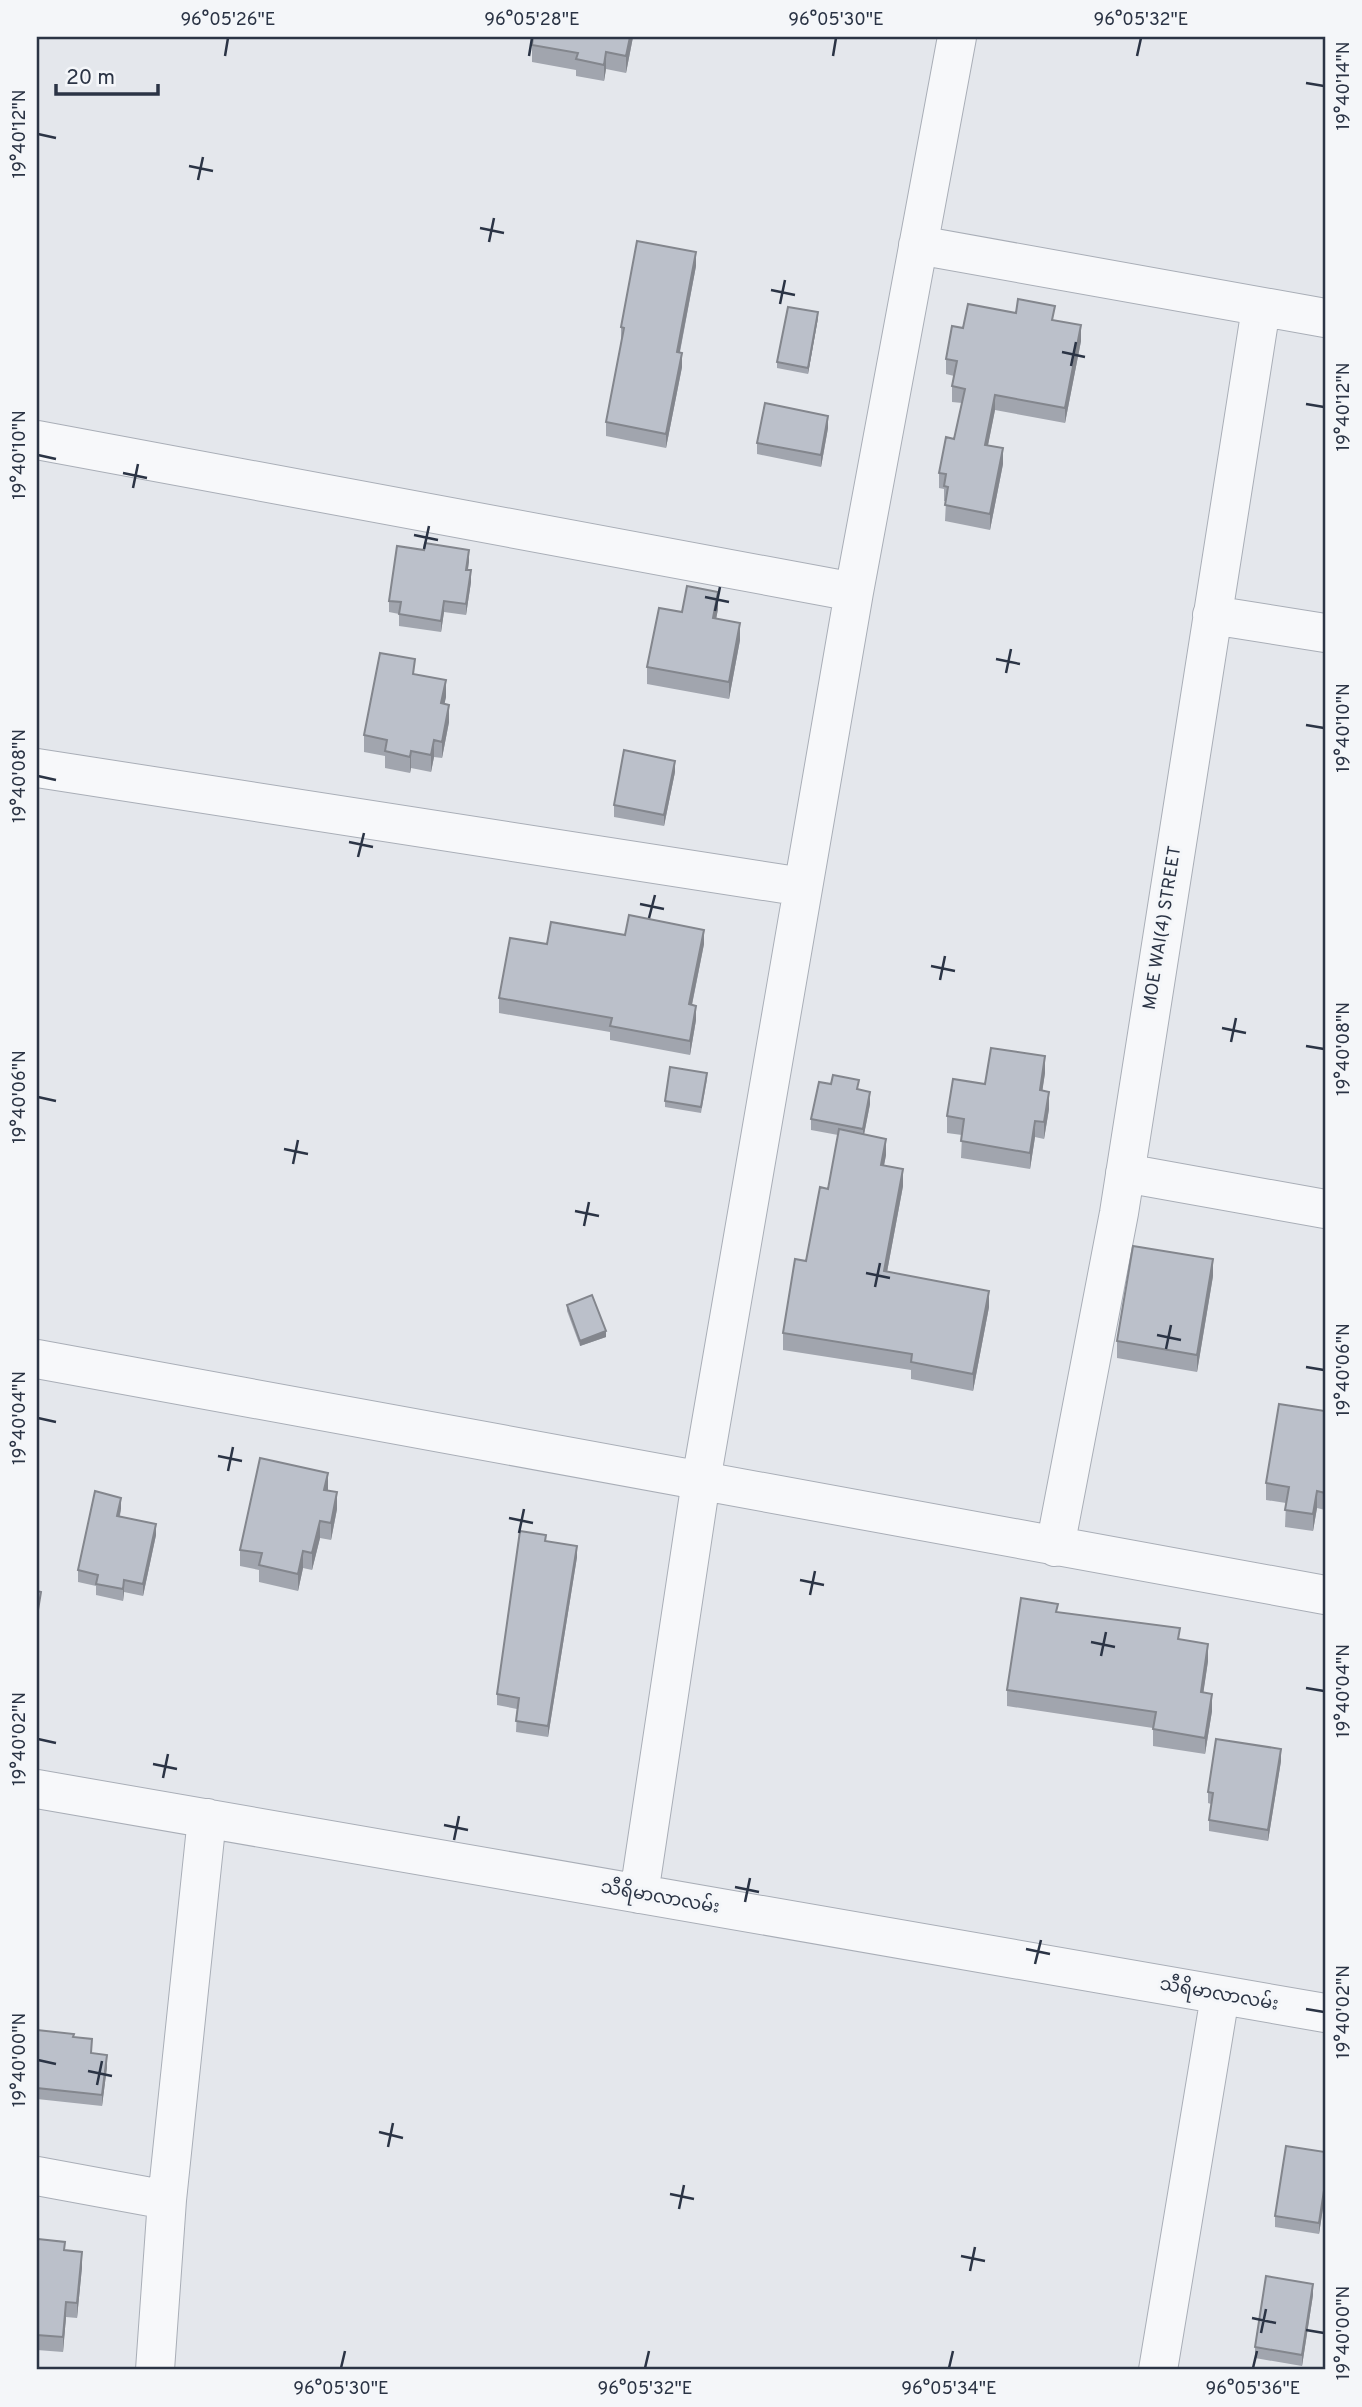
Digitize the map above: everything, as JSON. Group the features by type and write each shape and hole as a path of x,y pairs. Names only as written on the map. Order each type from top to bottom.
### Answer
{"street":[{"path":"639,1894 701,1481 854,592 957,37"},
{"path":"918,245 1325,318"},
{"name":"MOE WAI(4) STREET","path":"1055,1547 1125,1173 1261,308"},
{"path":"37,440 854,592"},
{"path":"1212,615 1325,634"},
{"path":"37,768 803,887"},
{"path":"1125,1173 1325,1209"},
{"path":"37,1359 1325,1595"},
{"name":"သီရိမာလာလမ်း","path":"37,1789 1325,2013"},
{"path":"155,2370 167,2200 207,1818"},
{"path":"1158,2370 1220,1996"},
{"path":"37,2176 167,2200"}],"building":[{"path":"533,37 630,37 626,56 606,52 604,65 576,59 578,53 532,45"},
{"path":"637,241 696,252 677,352 682,353 666,434 606,422"},
{"path":"1018,299 1055,306 1052,320 1081,325 1065,408 995,395 985,445 1003,448 990,514 945,505 948,487 944,486 946,474 939,473 946,437 954,439 965,389 952,386 957,361 946,359 952,326 963,328 968,304 1016,313"},
{"path":"788,307 818,312 808,368 777,362"},
{"path":"765,403 828,416 821,455 757,443"},
{"path":"425,543 469,550 466,570 471,570 466,604 444,601 441,621 399,614 401,602 389,601 397,546 424,550"},
{"path":"687,586 718,592 713,618 740,623 729,682 647,667 659,608 682,612"},
{"path":"380,653 415,659 413,674 446,680 441,703 449,705 442,742 434,740 431,755 411,751 410,757 385,751 387,740 364,735"},
{"path":"624,750 675,761 664,815 614,805"},
{"path":"629,915 704,930 689,1004 696,1006 690,1041 610,1026 612,1018 499,998 510,938 547,944 551,922 625,935"},
{"path":"991,1048 1045,1056 1040,1090 1049,1092 1044,1122 1035,1121 1030,1153 961,1141 964,1119 947,1116 953,1079 985,1084"},
{"path":"670,1067 707,1073 701,1107 665,1101"},
{"path":"833,1075 859,1080 857,1089 870,1092 863,1129 811,1119 819,1082 831,1084"},
{"path":"839,1129 886,1139 881,1165 903,1169 884,1271 989,1291 973,1374 911,1362 912,1354 783,1333 795,1259 806,1261 820,1187 828,1189"},
{"path":"1133,1246 1213,1259 1197,1355 1117,1341"},
{"path":"592,1295 606,1331 580,1341 567,1305"},
{"path":"1279,1404 1325,1411 1325,1493 1317,1491 1313,1514 1285,1510 1289,1487 1266,1483"},
{"path":"260,1458 328,1473 324,1490 337,1492 331,1523 320,1521 312,1553 303,1551 298,1574 259,1565 262,1553 240,1550"},
{"path":"95,1491 121,1498 117,1516 156,1524 143,1584 124,1580 123,1589 96,1584 98,1575 78,1570"},
{"path":"520,1531 546,1535 545,1541 577,1546 548,1726 516,1721 519,1698 497,1694"},
{"path":"37,1591 41,1592 37,1616"},
{"path":"1021,1598 1058,1604 1056,1612 1180,1628 1178,1639 1208,1644 1201,1692 1212,1694 1205,1738 1153,1729 1156,1712 1007,1690"},
{"path":"1216,1739 1281,1749 1268,1830 1209,1820 1213,1793 1208,1792"},
{"path":"37,2030 92,2039 91,2053 107,2055 102,2095 37,2088"},
{"path":"1286,2146 1325,2152 1325,2184 1319,2223 1275,2216"},
{"path":"38,2239 65,2242 64,2250 82,2252 77,2303 66,2302 63,2337 37,2335"},
{"path":"1266,2276 1313,2284 1302,2355 1255,2347"}]}
